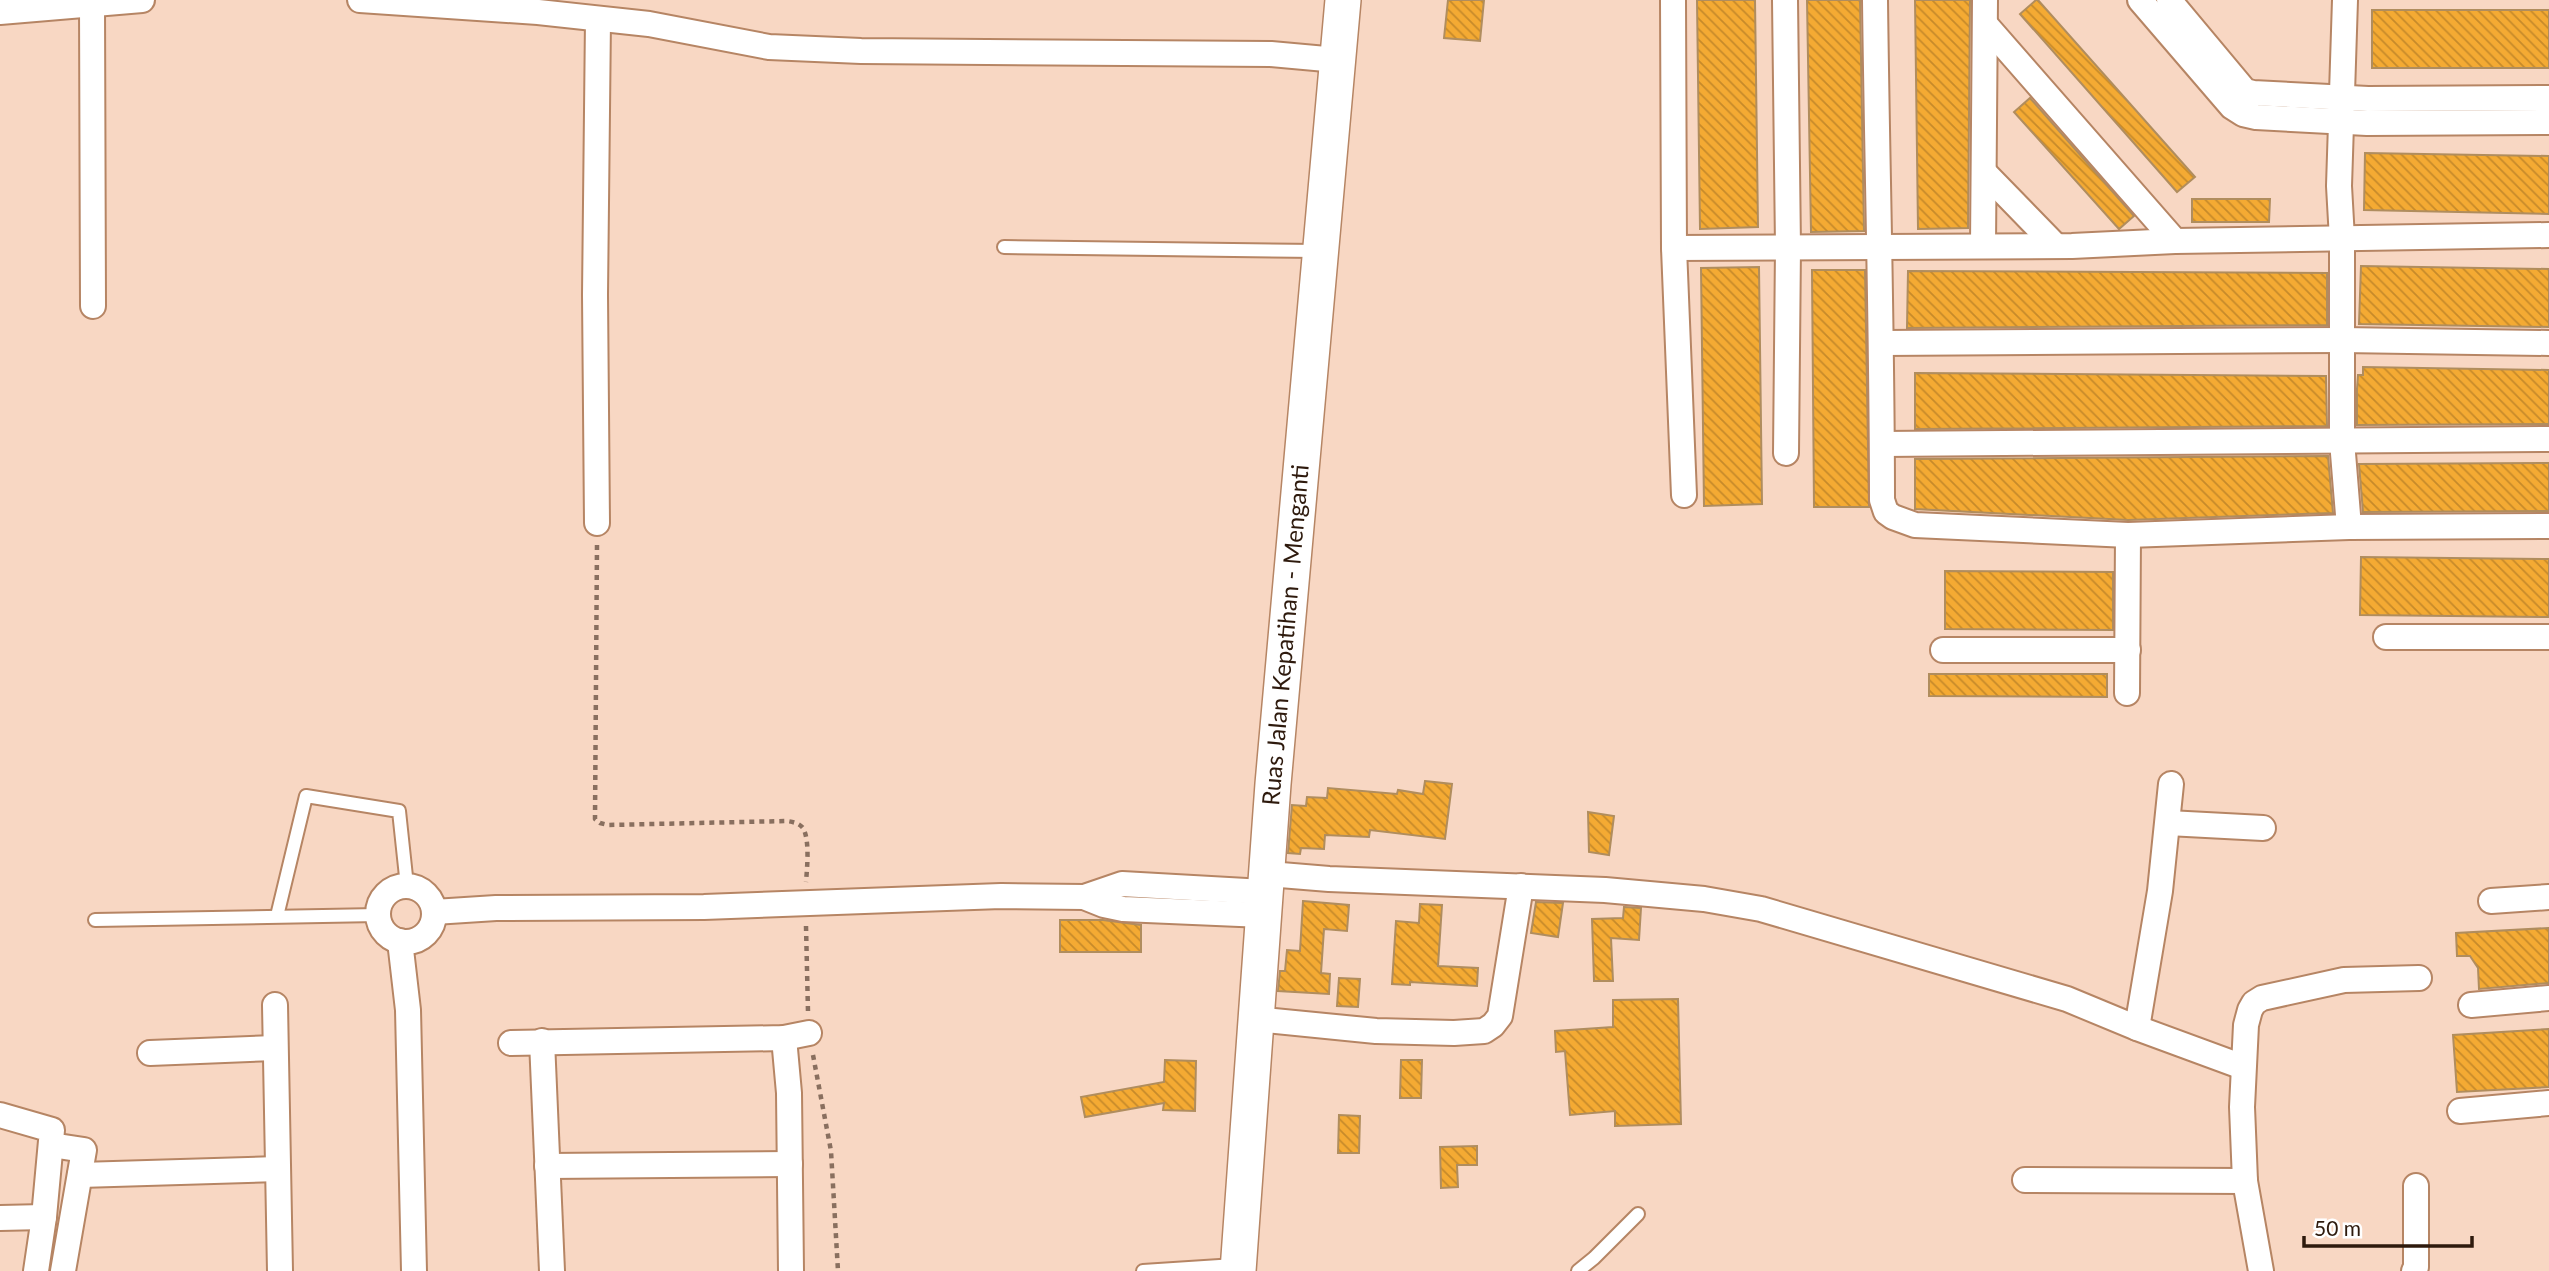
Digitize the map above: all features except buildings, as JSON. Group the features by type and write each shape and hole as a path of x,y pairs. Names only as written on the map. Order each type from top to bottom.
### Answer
{"main road":[{"name":"Ruas Jalan Kepatihan - Menganti","path":"1238,1268 1286,619 1343,0"}],"street":[{"path":"0,12 142,0"},
{"path":"360,0 562,8 598,19 649,24 769,47 816,50 1271,54 1337,60"},
{"path":"1673,0 1674,248 1684,495"},
{"path":"1785,0 1788,247 1786,453"},
{"path":"1875,0 1883,506 1886,512 1899,521 1926,527 2128,535 2349,527 2549,526"},
{"path":"2140,0 2232,107 2243,114 2256,117 2549,98"},
{"path":"2169,0 2245,91 2341,110 2549,122"},
{"path":"2345,0 2339,186 2342,239 2342,441 2349,527"},
{"path":"92,4 93,306"},
{"path":"1983,246 1985,12"},
{"path":"1985,12 2175,241"},
{"path":"597,523 595,295 598,19"},
{"path":"1984,172 2056,246"},
{"path":"1674,248 2056,246 2175,241 2549,235"},
{"path":"1882,343 2342,340 2549,343"},
{"path":"1882,444 2549,439"},
{"path":"2127,693 2128,535"},
{"path":"2386,637 2549,637"},
{"path":"1943,650 2128,650"},
{"path":"2137,1028 2160,891 2171,783"},
{"path":"2168,822 2263,828"},
{"path":"434,912 496,908 704,907 1001,896 1084,897 1123,909 1265,894 1329,879 1616,891 1761,909 2067,999 2243,1067"},
{"path":"407,886 424,892 433,905 434,912 432,925 426,933 418,939 400,941 385,931 378,915 379,906 390,891 407,886"},
{"path":"1255,1019 1418,1033 1484,1031 1500,1016 1521,886"},
{"path":"2491,901 2549,897"},
{"path":"400,941 408,1010 414,1271"},
{"path":"2261,1271 2245,1181 2243,1067 2246,1025 2250,1010 2254,1003 2262,998 2344,980 2419,978"},
{"path":"2471,1005 2549,998"},
{"path":"275,1005 279,1271"},
{"path":"511,1043 784,1038 809,1033"},
{"path":"784,1038 790,1164 791,1271"},
{"path":"542,1041 552,1271"},
{"path":"150,1053 275,1048"},
{"path":"2460,1111 2549,1103"},
{"path":"0,1115 52,1130 36,1271"},
{"path":"51,1145 84,1150 63,1271"},
{"path":"547,1167 790,1164"},
{"path":"80,1175 278,1170"},
{"path":"2025,1180 2245,1181"},
{"path":"2414,1271 2416,1186"},
{"path":"0,1218 44,1217"}],"lane":[{"path":"1004,247 1320,251"},
{"path":"277,916 306,796 398,811 407,886"},
{"path":"95,920 378,915"},
{"path":"1578,1271 1638,1214"},
{"path":"1143,1271 1238,1268"}],"path":[{"path":"597,523 595,819 608,825 787,821 802,827 805,836 809,1033 831,1151 838,1271"}]}
